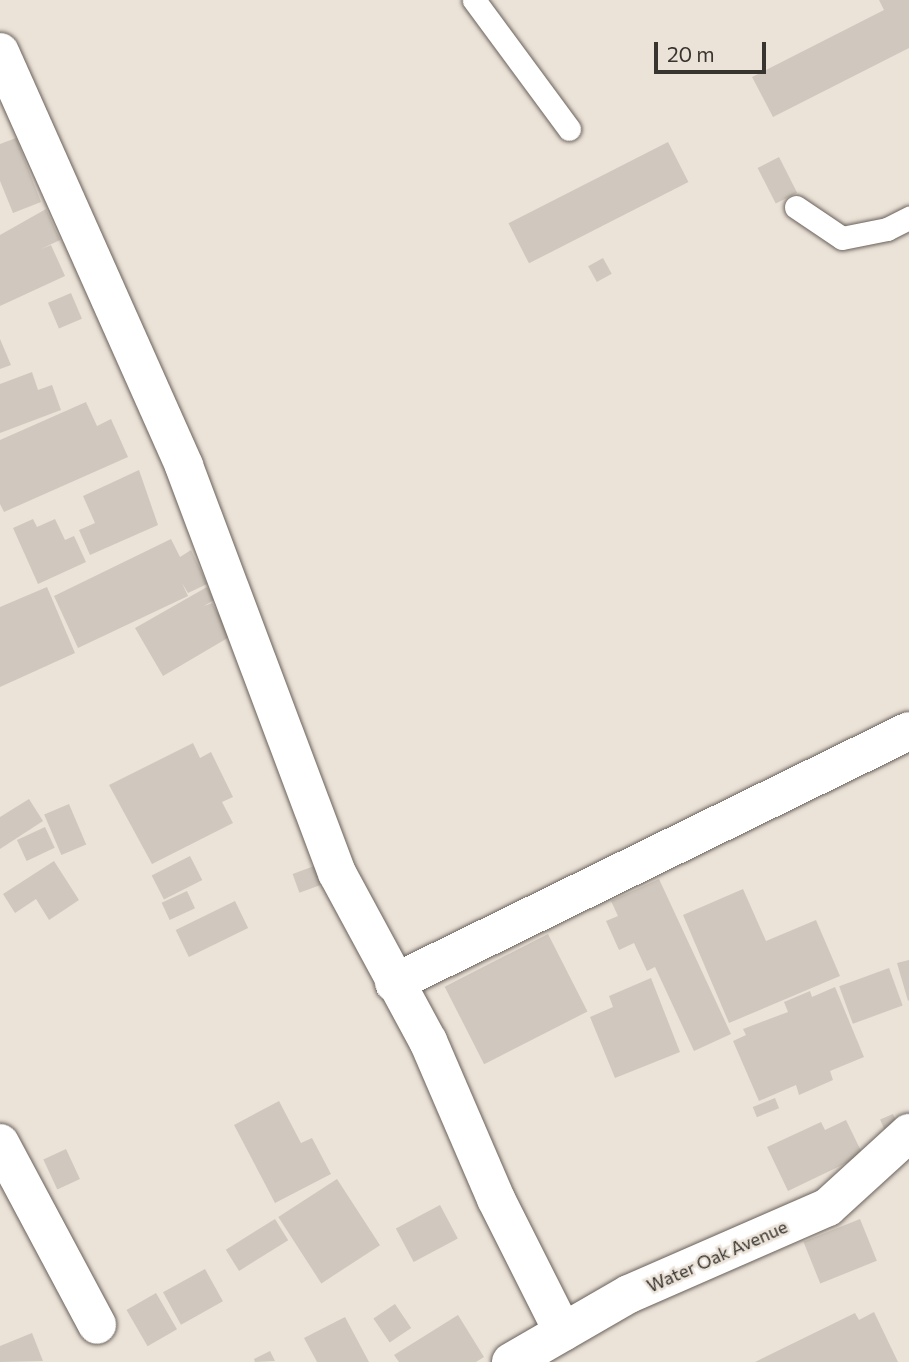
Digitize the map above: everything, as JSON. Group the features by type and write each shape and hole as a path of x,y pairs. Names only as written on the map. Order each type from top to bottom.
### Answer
{"street":[{"path":"0,52 184,466 337,873 394,983 428,1041 496,1199 563,1332"},
{"path":"394,983 909,732"},
{"name":"Water Oak Avenue","path":"511,1362 629,1294 828,1207 909,1133"},
{"path":"0,1143 97,1325"}],"lane":[{"path":"474,0 569,129"},
{"path":"796,207 842,238 887,229 909,218"}],"building":[{"path":"879,0 909,0 909,48 773,117 752,77 884,10"},
{"path":"16,138 41,202 13,213 0,181 0,144"},
{"path":"668,142 688,182 529,263 509,223"},
{"path":"779,157 797,193 776,204 758,168"},
{"path":"46,209 60,240 41,249 51,245 65,276 0,306 0,235"},
{"path":"603,258 612,274 597,282 588,266"},
{"path":"71,293 82,319 59,329 48,303"},
{"path":"0,339 11,365 0,369"},
{"path":"32,372 38,390 52,385 61,410 0,433 0,384"},
{"path":"86,402 97,426 111,419 128,457 4,512 0,504 0,440"},
{"path":"139,470 158,525 90,555 79,530 95,523 83,496"},
{"path":"33,519 37,527 55,519 65,540 74,536 86,562 38,584 13,528"},
{"path":"171,539 180,557 191,550 207,584 188,593 182,583 188,596 78,648 54,596"},
{"path":"47,587 75,653 0,687 0,607"},
{"path":"207,587 214,600 204,606 212,603 231,636 163,676 135,628"},
{"path":"193,743 200,758 211,752 233,797 222,802 233,823 152,864 109,785"},
{"path":"29,799 43,821 0,849 0,817"},
{"path":"69,804 86,845 61,855 44,815"},
{"path":"45,827 55,848 27,861 17,840"},
{"path":"190,856 202,880 164,900 152,876"},
{"path":"54,861 79,900 49,920 36,899 15,913 3,894"},
{"path":"317,865 324,884 299,893 293,874"},
{"path":"659,879 731,1034 694,1051 655,967 647,971 634,943 619,950 606,921 618,916 611,901"},
{"path":"743,889 766,941 816,920 840,976 729,1023 683,915"},
{"path":"187,891 195,908 170,920 162,903"},
{"path":"235,901 248,928 189,957 176,930"},
{"path":"548,934 587,1012 484,1064 445,987"},
{"path":"909,960 909,1000 908,1001 897,963"},
{"path":"889,968 903,1006 853,1024 839,986"},
{"path":"651,978 680,1052 615,1078 590,1017 613,1007 609,996"},
{"path":"835,987 864,1057 830,1071 833,1080 799,1095 796,1085 759,1101 733,1041 746,1035 743,1029 788,1012 784,1002 810,991 812,997"},
{"path":"775,1098 779,1108 757,1117 753,1107"},
{"path":"279,1101 301,1143 312,1138 331,1174 275,1203 234,1125"},
{"path":"893,1114 898,1126 885,1131 880,1119"},
{"path":"846,1120 863,1155 788,1191 767,1147 821,1122 825,1130"},
{"path":"66,1149 80,1179 57,1189 43,1160"},
{"path":"337,1179 380,1245 321,1283 278,1217"},
{"path":"440,1205 458,1239 414,1262 396,1228"},
{"path":"275,1219 288,1240 239,1271 226,1250"},
{"path":"860,1219 877,1261 820,1284 803,1242"},
{"path":"205,1269 223,1301 181,1325 163,1292"},
{"path":"156,1293 177,1329 148,1346 127,1310"},
{"path":"395,1304 411,1328 390,1343 373,1319"},
{"path":"874,1312 898,1362 755,1362 855,1313 859,1320"},
{"path":"458,1315 484,1357 476,1362 399,1362 394,1355"},
{"path":"345,1317 369,1362 317,1362 304,1338"},
{"path":"32,1333 43,1361 0,1362 0,1346"},
{"path":"270,1351 275,1361 255,1362 254,1359"}]}
